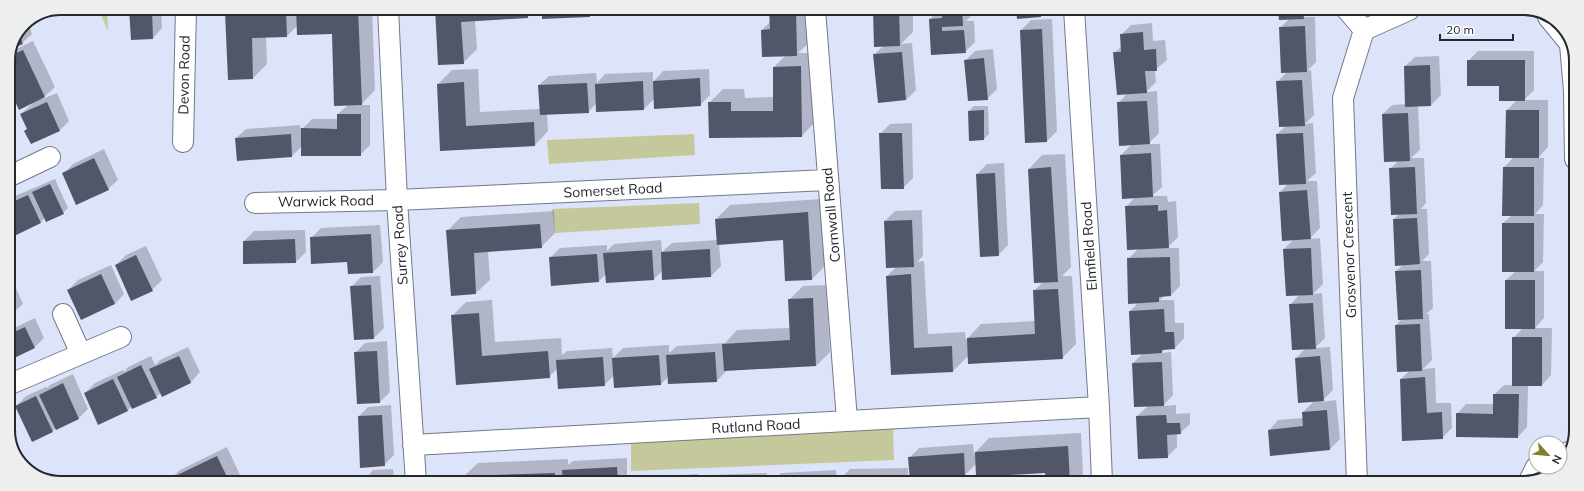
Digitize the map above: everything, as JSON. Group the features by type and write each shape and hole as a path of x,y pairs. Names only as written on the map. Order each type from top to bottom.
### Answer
{"street":[{"name":"Devon Road","path":"183,142 186,15"},
{"name":"Surrey Road","path":"388,15 397,200 416,476"},
{"name":"Cornwall Road","path":"815,15 847,420"},
{"name":"Elmfield Road","path":"1074,15 1099,407 1102,476"},
{"path":"1352,15 1364,30 1398,15"},
{"name":"Grosvenor Crescent","path":"1357,476 1343,98 1364,30"},
{"path":"15,174 50,157"},
{"name":"Somerset Road","path":"397,200 828,180"},
{"name":"Warwick Road","path":"255,203 397,200"},
{"path":"63,314 81,354"},
{"path":"15,382 121,337"},
{"name":"Rutland Road","path":"413,445 1099,407"}],"green space":[{"path":"101,15 107,15 108,31"},
{"path":"694,134 695,155 549,164 547,140"},
{"path":"699,203 700,224 555,233 552,209"},
{"path":"893,427 894,460 631,471 631,440"}],"building":[{"path":"129,15 152,15 153,39 131,40"},
{"path":"225,15 286,15 287,37 252,38 253,79 228,80"},
{"path":"296,15 358,15 362,105 334,106 332,34 297,35"},
{"path":"435,15 528,15 528,18 461,22 464,64 438,65"},
{"path":"542,15 590,15 590,17 542,19"},
{"path":"769,15 796,15 797,56 762,57 761,30 770,29"},
{"path":"873,15 899,15 900,46 874,47"},
{"path":"942,15 962,15 963,26 942,27 942,31 964,30 966,53 931,55 929,19 942,18"},
{"path":"1017,15 1041,15 1041,17 1017,19"},
{"path":"1278,15 1304,15 1304,19 1279,20"},
{"path":"1305,26 1307,72 1281,73 1279,27"},
{"path":"1042,29 1047,142 1025,143 1020,30"},
{"path":"1143,32 1144,50 1156,49 1157,71 1145,71 1147,93 1117,95 1113,52 1121,52 1120,34"},
{"path":"21,39 23,44 18,46"},
{"path":"23,50 45,97 19,110 15,101 16,53"},
{"path":"902,52 906,100 878,103 873,54"},
{"path":"984,58 988,100 968,101 964,60"},
{"path":"1467,60 1525,60 1525,101 1499,101 1499,86 1467,86"},
{"path":"1430,65 1431,106 1405,107 1404,66"},
{"path":"801,66 802,137 709,138 708,102 731,102 731,111 773,111 773,67"},
{"path":"700,78 701,106 654,109 653,81"},
{"path":"1302,80 1305,126 1279,127 1276,81"},
{"path":"643,81 644,110 596,112 595,84"},
{"path":"464,82 466,126 534,122 535,146 440,151 437,84"},
{"path":"587,83 589,113 540,115 538,85"},
{"path":"1147,101 1150,144 1119,146 1117,102"},
{"path":"47,102 60,131 31,144 24,131 27,129 20,114"},
{"path":"984,110 984,140 969,141 968,111"},
{"path":"1506,110 1539,110 1539,158 1505,158"},
{"path":"1408,113 1410,161 1384,162 1382,114"},
{"path":"337,114 361,114 361,156 301,156 301,128 337,129"},
{"path":"879,133 902,133 904,189 881,189"},
{"path":"1303,133 1306,184 1279,185 1276,134"},
{"path":"291,134 292,157 237,161 235,138"},
{"path":"1151,153 1153,197 1122,199 1120,155"},
{"path":"94,158 109,190 76,205 62,173"},
{"path":"1051,167 1058,282 1034,283 1028,169"},
{"path":"1415,167 1417,214 1391,215 1389,168"},
{"path":"1503,167 1534,167 1534,216 1502,216"},
{"path":"995,173 999,256 980,257 976,174"},
{"path":"50,184 64,214 46,222 32,192"},
{"path":"1307,190 1311,239 1282,241 1279,192"},
{"path":"28,195 41,223 15,236 15,201"},
{"path":"1158,205 1158,211 1167,210 1169,248 1127,250 1125,206"},
{"path":"808,212 812,280 785,281 783,240 717,245 715,219"},
{"path":"1417,218 1420,264 1395,266 1393,219"},
{"path":"912,220 914,267 886,268 884,221"},
{"path":"1502,223 1534,223 1534,272 1502,272"},
{"path":"540,224 542,248 474,253 476,294 451,296 446,230"},
{"path":"371,234 373,273 348,274 347,262 311,264 310,237"},
{"path":"295,239 296,263 243,264 243,241"},
{"path":"1311,248 1313,295 1286,296 1283,249"},
{"path":"710,249 711,277 662,280 661,252"},
{"path":"652,250 654,280 606,283 603,253"},
{"path":"597,254 599,282 551,286 549,257"},
{"path":"136,255 153,291 131,301 115,265"},
{"path":"1170,257 1171,296 1159,297 1159,302 1128,304 1127,258"},
{"path":"1421,270 1423,319 1398,320 1395,271"},
{"path":"101,274 115,304 81,320 67,290"},
{"path":"911,274 914,348 952,346 953,372 891,375 886,276"},
{"path":"1505,280 1535,280 1535,329 1505,329"},
{"path":"371,285 374,339 354,340 350,286"},
{"path":"1058,289 1063,359 968,364 967,338 1035,334 1033,290"},
{"path":"813,298 816,366 724,371 722,344 790,340 788,299"},
{"path":"1313,303 1316,349 1292,350 1289,304"},
{"path":"1164,309 1165,332 1174,332 1175,349 1162,350 1162,353 1131,355 1129,311"},
{"path":"479,313 482,356 548,351 550,378 456,385 451,315"},
{"path":"1420,324 1422,371 1397,372 1395,325"},
{"path":"25,327 35,348 15,358 15,332"},
{"path":"1512,337 1542,337 1542,386 1512,386"},
{"path":"377,351 380,403 357,404 354,352"},
{"path":"715,352 717,382 668,384 666,355"},
{"path":"659,355 661,385 614,388 612,358"},
{"path":"179,356 191,383 162,397 149,369"},
{"path":"1320,356 1324,401 1298,403 1295,358"},
{"path":"603,357 605,386 558,389 556,360"},
{"path":"1162,362 1164,406 1134,407 1132,363"},
{"path":"141,365 157,398 132,409 117,377"},
{"path":"1425,377 1427,413 1442,412 1443,439 1402,441 1400,379"},
{"path":"113,379 128,411 98,425 84,393"},
{"path":"63,383 79,419 56,430 39,395"},
{"path":"1493,394 1519,394 1518,438 1456,437 1456,413 1493,414"},
{"path":"36,396 53,432 32,442 15,406"},
{"path":"1327,410 1330,450 1270,456 1268,430 1303,426 1302,412"},
{"path":"382,415 385,466 360,468 358,416"},
{"path":"1166,415 1167,423 1180,423 1181,434 1167,435 1168,458 1138,459 1136,416"},
{"path":"1068,446 1070,476 1045,476 1045,473 976,476 975,452"},
{"path":"964,453 965,476 910,476 908,457"},
{"path":"217,456 227,476 175,476"},
{"path":"617,467 618,476 562,476 562,470"},
{"path":"555,473 555,476 463,476"}]}
